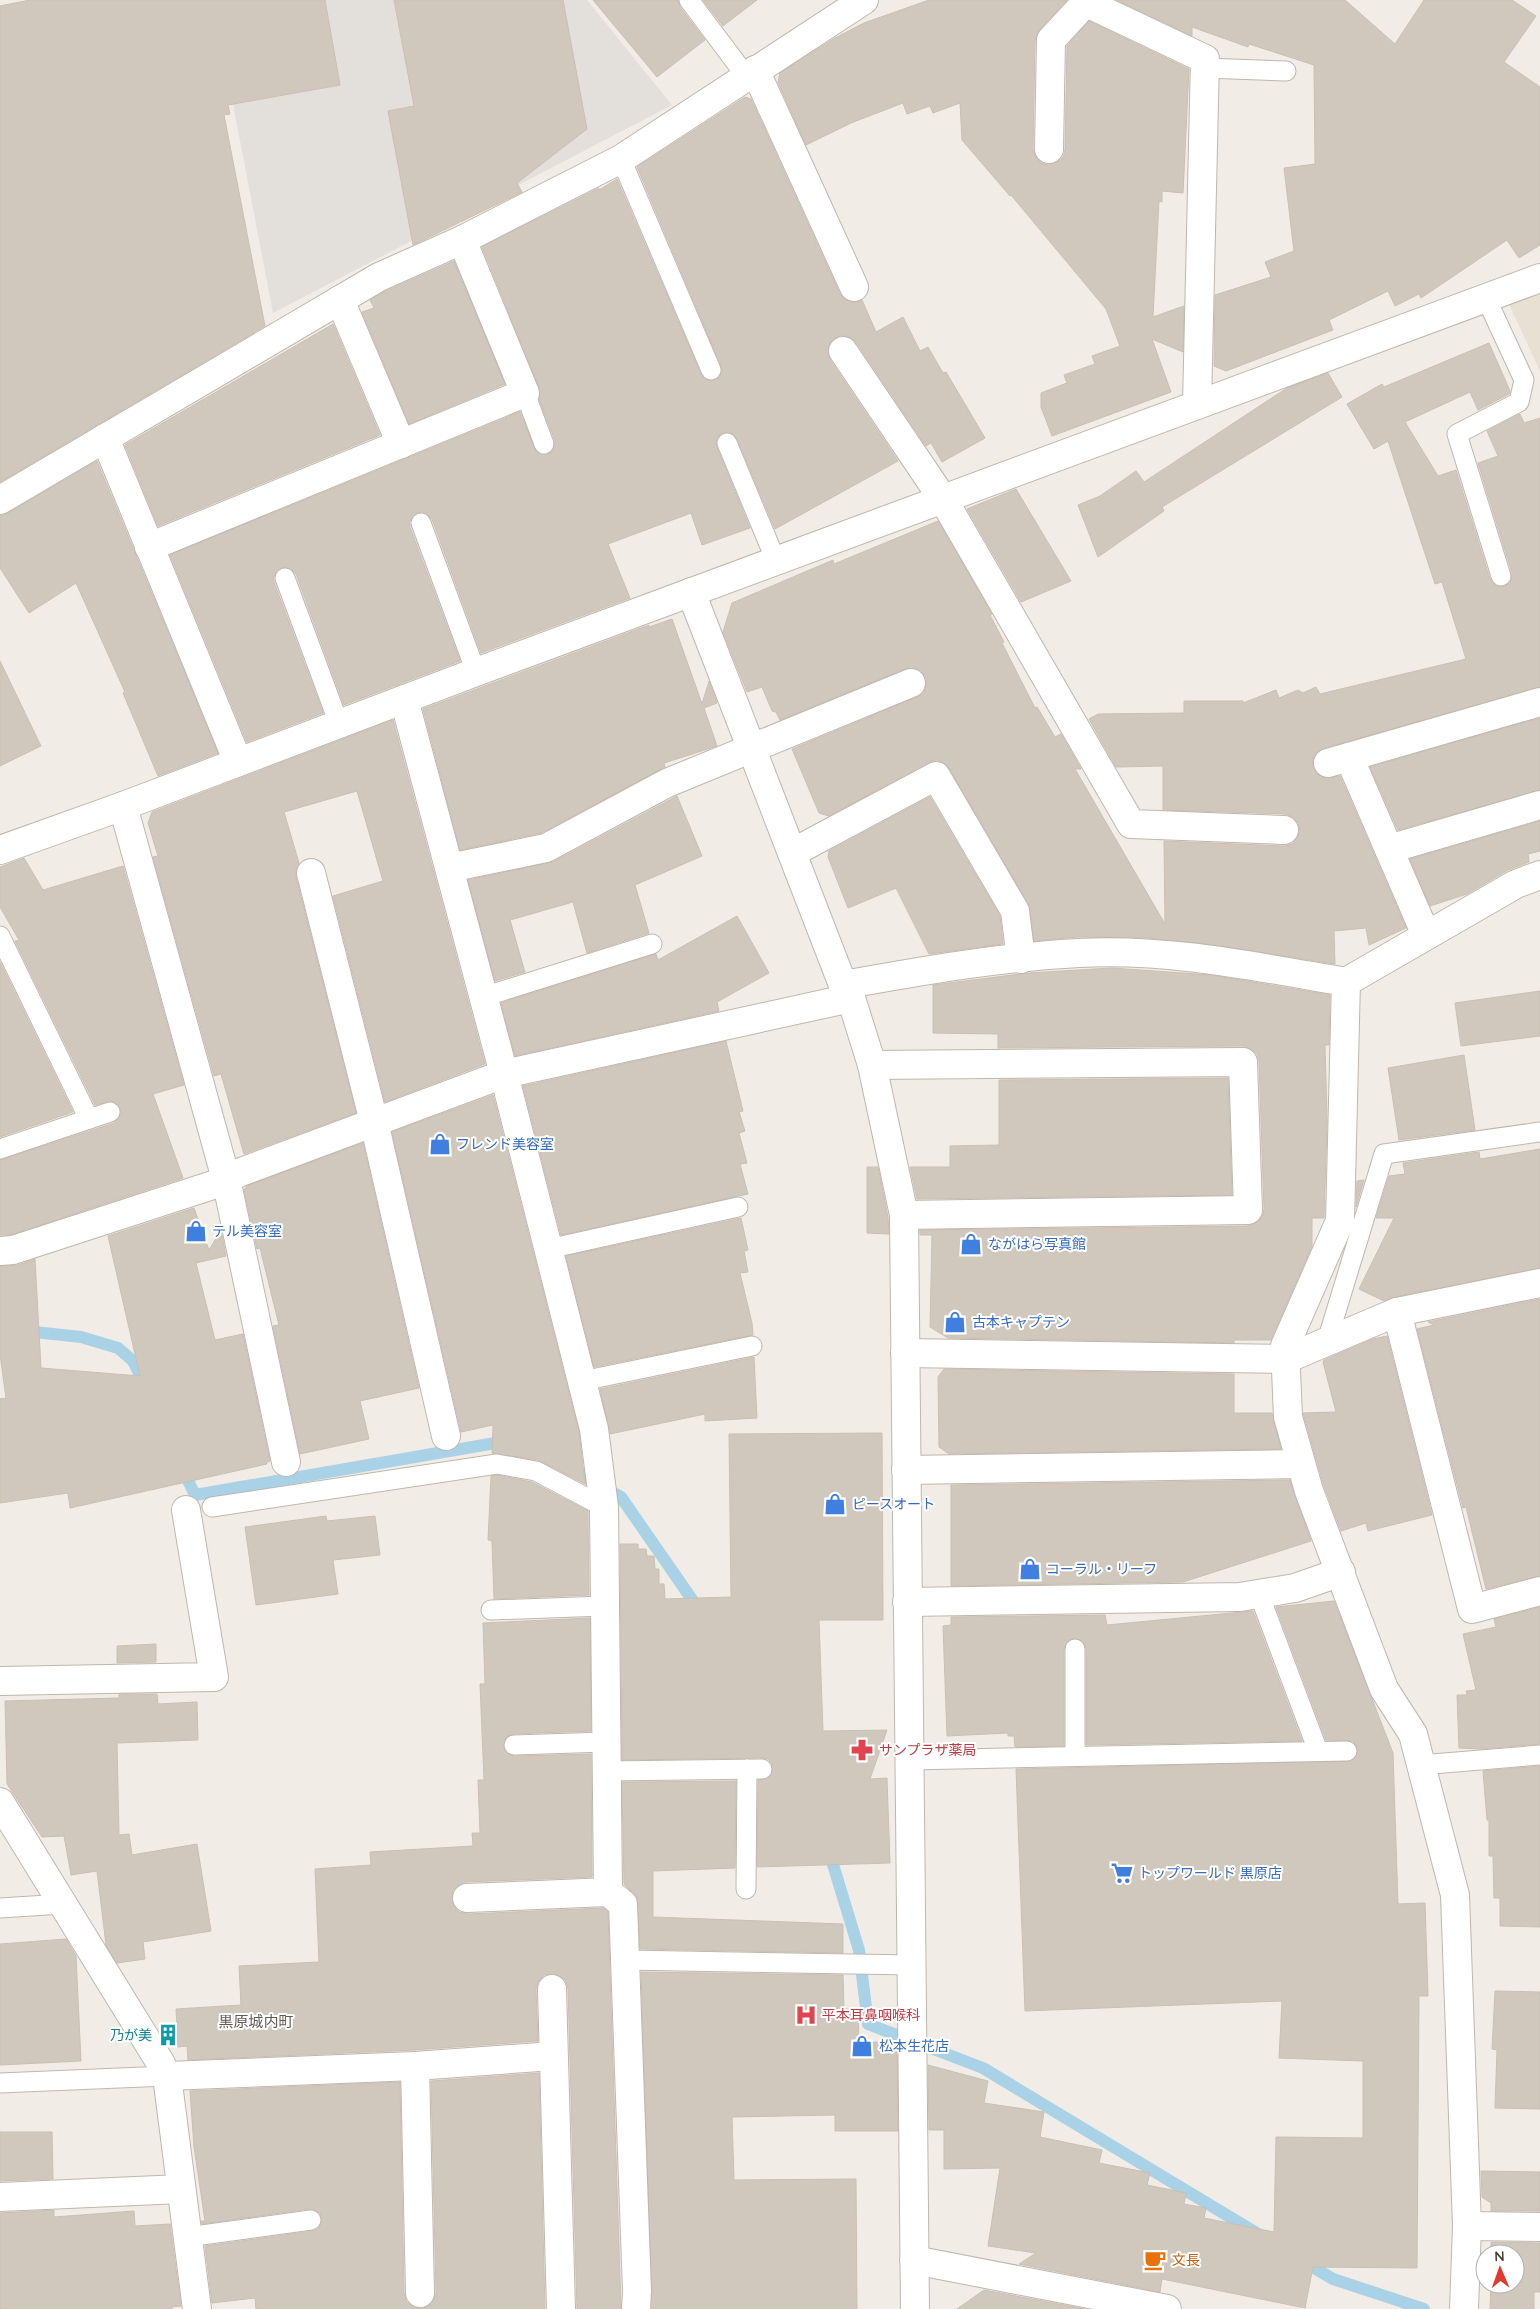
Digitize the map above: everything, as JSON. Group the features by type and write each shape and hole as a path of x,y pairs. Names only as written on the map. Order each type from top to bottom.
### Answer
{"street":[{"path":"0,500 378,278 462,240 621,159 864,0"},
{"path":"1050,149 1051,40 1087,1 1205,59 1197,405"},
{"path":"751,73 854,287"},
{"path":"150,547 525,393 462,240"},
{"path":"0,850 123,806 476,672 1540,278"},
{"path":"340,300 402,444"},
{"path":"843,351 943,499 1131,824 1284,830"},
{"path":"105,438 238,762"},
{"path":"692,592 847,992 872,1065 904,1216 915,2309"},
{"path":"449,868 546,848 667,783 911,683"},
{"path":"404,699 504,1074 594,1429 603,1501 608,1892"},
{"path":"1426,935 1389,849 1339,760 1540,702"},
{"path":"792,853 936,776 1016,912 1020,959"},
{"path":"1389,849 1540,805"},
{"path":"123,806 226,1179 286,1462"},
{"path":"311,873 374,1122 446,1436"},
{"path":"0,1250 13,1250 216,1184 374,1122 504,1074 958,965 1080,953 1195,957 1346,982 1516,884 1540,875"},
{"path":"1346,982 1340,1221 1285,1346 1288,1417 1308,1491 1384,1689 1412,1734 1455,1895 1467,2226 1464,2309"},
{"path":"872,1065 1243,1062 1248,1210 904,1216"},
{"path":"905,1353 1286,1359 1397,1312 1540,1283"},
{"path":"1397,1312 1472,1609 1540,1591"},
{"path":"906,1470 1301,1464"},
{"path":"0,1681 214,1677 199,1509"},
{"path":"908,1602 1230,1597 1295,1588 1340,1572"},
{"path":"0,1802 167,2076 197,2309"},
{"path":"466,1898 608,1892 624,1904 637,2291 636,2309"},
{"path":"552,1989 561,2309"},
{"path":"167,2076 415,2066 553,2056"},
{"path":"415,2066 420,2293"},
{"path":"0,2197 181,2189"},
{"path":"1467,2226 1540,2227"},
{"path":"914,2260 1167,2309"}],"lane":[{"path":"690,0 751,73"},
{"path":"1204,68 1286,71"},
{"path":"621,159 711,370"},
{"path":"1486,298 1524,380 1519,402 1457,434 1501,576"},
{"path":"525,393 544,444"},
{"path":"727,443 776,561"},
{"path":"421,523 476,672"},
{"path":"286,578 339,724"},
{"path":"0,936 89,1118"},
{"path":"483,997 652,944"},
{"path":"0,1149 110,1112"},
{"path":"1327,1341 1384,1154 1540,1132"},
{"path":"548,1249 738,1207"},
{"path":"582,1381 752,1346"},
{"path":"199,1509 497,1464 536,1471 603,1501"},
{"path":"1260,1594 1318,1751"},
{"path":"491,1610 604,1606"},
{"path":"1075,1649 1075,1756"},
{"path":"514,1745 605,1742"},
{"path":"909,1760 1347,1751"},
{"path":"1420,1765 1540,1755"},
{"path":"606,1771 754,1769 746,1889"},
{"path":"0,1908 63,1904"},
{"path":"625,1960 912,1965"},
{"path":"0,2083 167,2076"},
{"path":"187,2237 311,2220"}],"shaded area":[{"path":"213,0 587,0 672,105 273,313"},
{"path":"1540,290 1540,371 1508,302"}],"building":[{"path":"30,0 325,0 340,85 228,105 230,114 224,115 265,326 0,482 0,6"},
{"path":"394,0 563,0 587,129 517,183 522,192 413,245 388,111 414,106"},
{"path":"593,0 678,0 680,7 705,40 657,77"},
{"path":"703,0 757,0 723,26"},
{"path":"929,0 1067,0 1040,29 1035,40 1033,149 1041,163 1048,165 1057,162 1063,157 1065,150 1067,46 1089,21 1189,69 1183,193 1162,191 1162,202 1159,201 1153,317 1184,306 1183,352 1152,339 1171,392 1052,436 1041,407 1041,393 1067,383 1064,375 1095,364 1092,356 1120,346 1106,309 1011,195 962,140 960,103 933,113 930,106 907,114 903,103 851,123 806,145 778,82 780,73 835,38 864,23"},
{"path":"1117,0 1345,0 1395,44 1424,0 1512,0 1536,16 1504,62 1540,87 1540,245 1519,258 1507,240 1421,298 1419,294 1395,306 1388,291 1329,320 1333,330 1226,371 1214,366 1215,295 1271,277 1265,262 1294,251 1284,168 1315,164 1314,65 1249,44 1248,47 1192,27 1192,36"},
{"path":"745,97 751,99 840,294 845,300 852,302 862,300 876,332 903,317 920,351 928,347 943,373 946,372 985,438 942,462 931,443 926,446 856,342 842,335 835,338 829,345 828,353 830,360 898,461 775,529 737,439 729,432 722,433 716,441 717,447 750,528 702,545 691,513 608,544 630,598 481,653 432,519 423,512 417,513 410,521 410,527 460,661 344,705 296,574 287,567 281,568 274,576 274,582 323,713 247,742 170,555 520,412 536,452 543,455 552,452 555,441 539,399 539,387 482,247 599,188 599,190 617,179 701,374 709,381 720,377 721,366 637,167"},
{"path":"454,261 505,384 409,424 362,312 374,308 370,300 386,291"},
{"path":"333,324 380,435 158,526 125,445"},
{"path":"1489,343 1510,391 1509,394 1478,410 1470,392 1405,422 1438,476 1456,470 1490,579 1499,587 1510,583 1512,573 1478,463 1498,456 1487,431 1520,414 1524,423 1540,418 1540,687 1324,748 1316,753 1313,760 1313,768 1317,774 1325,778 1340,776 1406,928 1369,945 1366,928 1334,931 1335,964 1215,945 1147,938 1079,937 1034,941 1028,903 949,768 944,763 937,760 929,762 829,816 819,813 792,749 917,697 924,692 926,685 926,678 921,671 914,668 905,669 780,720 776,712 772,711 762,687 747,692 723,632 732,603 833,560 834,564 938,521 992,614 990,615 1004,642 1002,643 1035,708 1037,707 1055,737 1061,734 1081,769 1075,769 1165,924 1164,841 1284,846 1292,844 1297,838 1300,831 1298,823 1293,817 1285,814 1163,810 1163,766 1116,767 1089,719 1098,714 1184,713 1184,701 1243,701 1243,703 1276,690 1279,698 1298,690 1303,693 1316,687 1320,694 1466,659 1442,582 1435,584 1388,441 1374,449 1347,404 1382,384 1384,387"},
{"path":"1328,373 1342,397 1162,507 1164,511 1098,557 1078,505 1100,496 1136,471 1144,482 1287,388"},
{"path":"97,461 218,753 158,776 123,693 125,692 76,583 29,613 0,568 0,516"},
{"path":"1016,489 1071,581 1021,602 967,509"},
{"path":"672,619 702,704 709,681 717,703 704,708 717,746 664,763 665,767 541,833 460,850 423,709 649,625 649,627"},
{"path":"0,661 41,746 0,766"},
{"path":"1540,718 1540,790 1398,830 1370,767"},
{"path":"393,720 485,1064 385,1102 333,896 383,881 357,791 284,812 299,863 296,869 296,877 356,1113 244,1154 221,1074 214,1076 153,857 158,856 148,823 152,812"},
{"path":"677,796 702,856 635,885 649,933 587,953 573,902 510,920 525,972 495,981 468,880 553,862"},
{"path":"930,797 1000,916 1003,944 929,954 896,888 848,908 828,857 829,851"},
{"path":"1540,821 1540,851 1528,854 1529,862 1508,870 1467,894 1430,906 1410,859"},
{"path":"24,858 43,890 123,866 184,1085 153,1094 183,1178 10,1235 0,1235 0,1160 114,1123 121,1114 120,1108 113,1101 95,1105 15,941 19,940 0,907 0,867"},
{"path":"737,916 769,973 717,1002 719,1011 515,1056 501,1003 656,954 658,960"},
{"path":"0,962 73,1112 0,1137"},
{"path":"1112,968 1211,975 1330,995 1329,1045 1325,1045 1327,1119 1324,1218 1312,1218 1312,1246 1271,1340 1234,1340 1234,1343 948,1338 930,1327 932,1235 920,1235 920,1230 1248,1226 1256,1223 1262,1217 1264,1209 1259,1061 1257,1054 1251,1049 1243,1046 998,1048 998,1034 933,1033 933,985 1028,973"},
{"path":"1540,991 1540,1036 1461,1046 1455,1003"},
{"path":"726,1041 743,1111 739,1112 745,1131 739,1133 747,1163 740,1164 748,1194 561,1235 523,1086"},
{"path":"1464,1055 1475,1130 1399,1140 1388,1068"},
{"path":"1228,1078 1232,1195 917,1199 910,1167 950,1167 950,1146 999,1145 999,1080"},
{"path":"493,1095 579,1432 585,1484 538,1460 492,1453 493,1425 461,1432 392,1132"},
{"path":"363,1143 419,1388 360,1401 369,1439 300,1454 273,1326 279,1325 260,1248 257,1249 244,1190 247,1186"},
{"path":"1540,1149 1540,1268 1394,1297 1384,1301 1359,1289 1394,1218 1376,1218 1389,1176 1405,1174 1403,1163 1479,1152 1480,1159"},
{"path":"867,1167 878,1167 888,1217 889,1234 867,1233"},
{"path":"1364,1180 1356,1207 1357,1181"},
{"path":"194,1208 209,1250 221,1230 226,1256 196,1263 215,1340 243,1334 270,1461 267,1464 70,1508 68,1493 0,1503 0,1399 6,1398 0,1354 0,1266 18,1265 35,1259 41,1368 140,1376 108,1236"},
{"path":"741,1218 748,1250 744,1251 748,1272 740,1273 753,1335 594,1367 566,1256"},
{"path":"1540,1299 1540,1576 1486,1589 1466,1507 1463,1508 1417,1329 1434,1325 1428,1322"},
{"path":"1387,1336 1432,1515 1368,1531 1366,1523 1341,1531 1324,1486 1303,1413 1336,1412 1324,1360 1373,1339"},
{"path":"754,1357 757,1418 705,1421 705,1414 610,1434 600,1389"},
{"path":"944,1369 1234,1374 1234,1413 1272,1413 1281,1449 949,1454 939,1447 938,1377"},
{"path":"882,1433 883,1620 819,1620 823,1731 887,1730 870,1779 887,1778 890,1863 757,1867 758,1780 767,1779 772,1774 772,1764 768,1759 622,1760 620,1544 638,1544 638,1549 646,1549 647,1556 654,1556 655,1569 659,1569 659,1584 664,1584 665,1599 731,1597 729,1434"},
{"path":"497,1475 532,1482 588,1511 589,1595 494,1599 492,1541 488,1540 491,1476"},
{"path":"1290,1480 1311,1541 1183,1582 951,1586 951,1485"},
{"path":"326,1516 327,1521 375,1516 380,1555 333,1560 338,1594 256,1605 245,1527"},
{"path":"1334,1601 1393,1753 1398,1904 1425,1903 1428,1996 1419,1996 1417,2268 1313,2267 1305,2308 1162,2279 1160,2292 1019,2264 1036,2253 988,2246 1000,2168 944,2169 944,2130 929,2130 928,2065 988,2081 984,2103 1044,2112 1040,2137 1102,2150 1099,2163 1150,2173 1147,2185 1186,2193 1184,2204 1206,2208 1204,2218 1274,2232 1276,2137 1363,2138 1363,2061 1279,2058 1282,2001 1025,2011 1016,1769 1352,1761 1358,1751 1353,1741 1326,1740 1276,1607"},
{"path":"1540,1607 1540,1744 1482,1749 1459,1748 1457,1695 1467,1695 1466,1691 1476,1690 1463,1634 1496,1627 1494,1619"},
{"path":"1253,1611 1302,1741 1086,1745 1086,1649 1084,1643 1075,1638 1069,1640 1064,1649 1064,1746 1015,1747 1014,1736 1008,1736 1008,1733 947,1736 943,1626 951,1625 951,1617 1105,1615 1107,1625"},
{"path":"590,1618 591,1731 514,1734 508,1736 503,1745 505,1751 514,1756 591,1754 592,1877 466,1882 453,1890 451,1899 454,1907 459,1912 468,1914 603,1908 608,1912 621,2309 577,2309 568,1989 566,1981 560,1976 552,1973 544,1975 538,1982 536,1989 538,2041 414,2050 188,2060 187,2046 178,2047 176,2009 241,2005 239,1966 319,1962 315,1869 371,1865 370,1852 473,1846 472,1833 480,1833 478,1780 484,1780 480,1684 485,1684 483,1623"},
{"path":"156,1644 156,1662 117,1663 117,1646"},
{"path":"119,1694 157,1694 158,1704 197,1702 198,1740 117,1743 119,1835 129,1834 132,1855 197,1844 211,1931 143,1942 145,1959 117,1963 106,1945 97,1871 71,1875 64,1836 42,1837 7,1784 5,1701 119,1698"},
{"path":"1540,1766 1540,1927 1500,1926 1500,1898 1494,1898 1493,1856 1489,1856 1489,1820 1487,1820 1483,1771"},
{"path":"736,1781 735,1868 653,1871 653,1917 843,1924 843,1953 640,1949 637,1897 624,1884 622,1782"},
{"path":"66,1939 76,1956 81,2061 0,2065 0,1944"},
{"path":"641,1972 843,1975 844,2009 858,2009 859,2043 897,2041 898,2131 835,2131 835,2115 732,2117 734,2180 856,2179 857,2309 652,2309"},
{"path":"1495,1991 1540,1992 1540,2109 1495,2108 1497,2050 1492,2049"},
{"path":"539,2073 545,2309 421,2309 433,2301 436,2293 431,2081"},
{"path":"400,2082 404,2293 406,2301 412,2306 421,2309 256,2309 255,2298 212,2303 205,2246 313,2231 318,2229 322,2219 320,2213 309,2209 202,2224 201,2221 205,2221 194,2147 190,2091"},
{"path":"0,2132 52,2132 53,2179 0,2181"},
{"path":"1481,2171 1540,2172 1540,2211 1491,2211 1491,2203 1482,2197"},
{"path":"54,2210 54,2217 134,2211 135,2226 170,2224 181,2306 172,2307 172,2309 0,2309 0,2213"},
{"path":"1491,2242 1540,2243 1540,2292 1534,2292 1534,2309 1490,2309 1491,2294 1525,2294 1525,2244 1491,2244"},
{"path":"984,2290 1085,2309 957,2309"}],"waterway":[{"path":"0,1332 25,1331 81,1337 118,1348 133,1361 147,1390"},
{"path":"182,1468 195,1495 507,1441"},
{"path":"570,1469 621,1497 700,1611"},
{"path":"828,1848 859,1950 868,2024 983,2068 1258,2234"},
{"path":"1299,2259 1333,2279 1424,2309"}],"place":[{"name":"フレンド美容室","path":"440,1144"},
{"name":"テル美容室","path":"196,1231"},
{"name":"ながはら写真館","path":"971,1244"},
{"name":"古本キャプテン","path":"955,1322"},
{"name":"ピースオート","path":"835,1504"},
{"name":"コーラル・リーフ","path":"1030,1569"},
{"name":"サンプラザ薬局","path":"862,1750"},
{"name":"トップワールド 黒原店","path":"1122,1873"},
{"name":"平本耳鼻咽喉科","path":"806,2015"},
{"name":"乃が美","path":"168,2035"},
{"name":"松本生花店","path":"862,2046"},
{"name":"文長","path":"1155,2260"}],"district":[{"name":"黒原城内町","path":"256,2021"}]}
